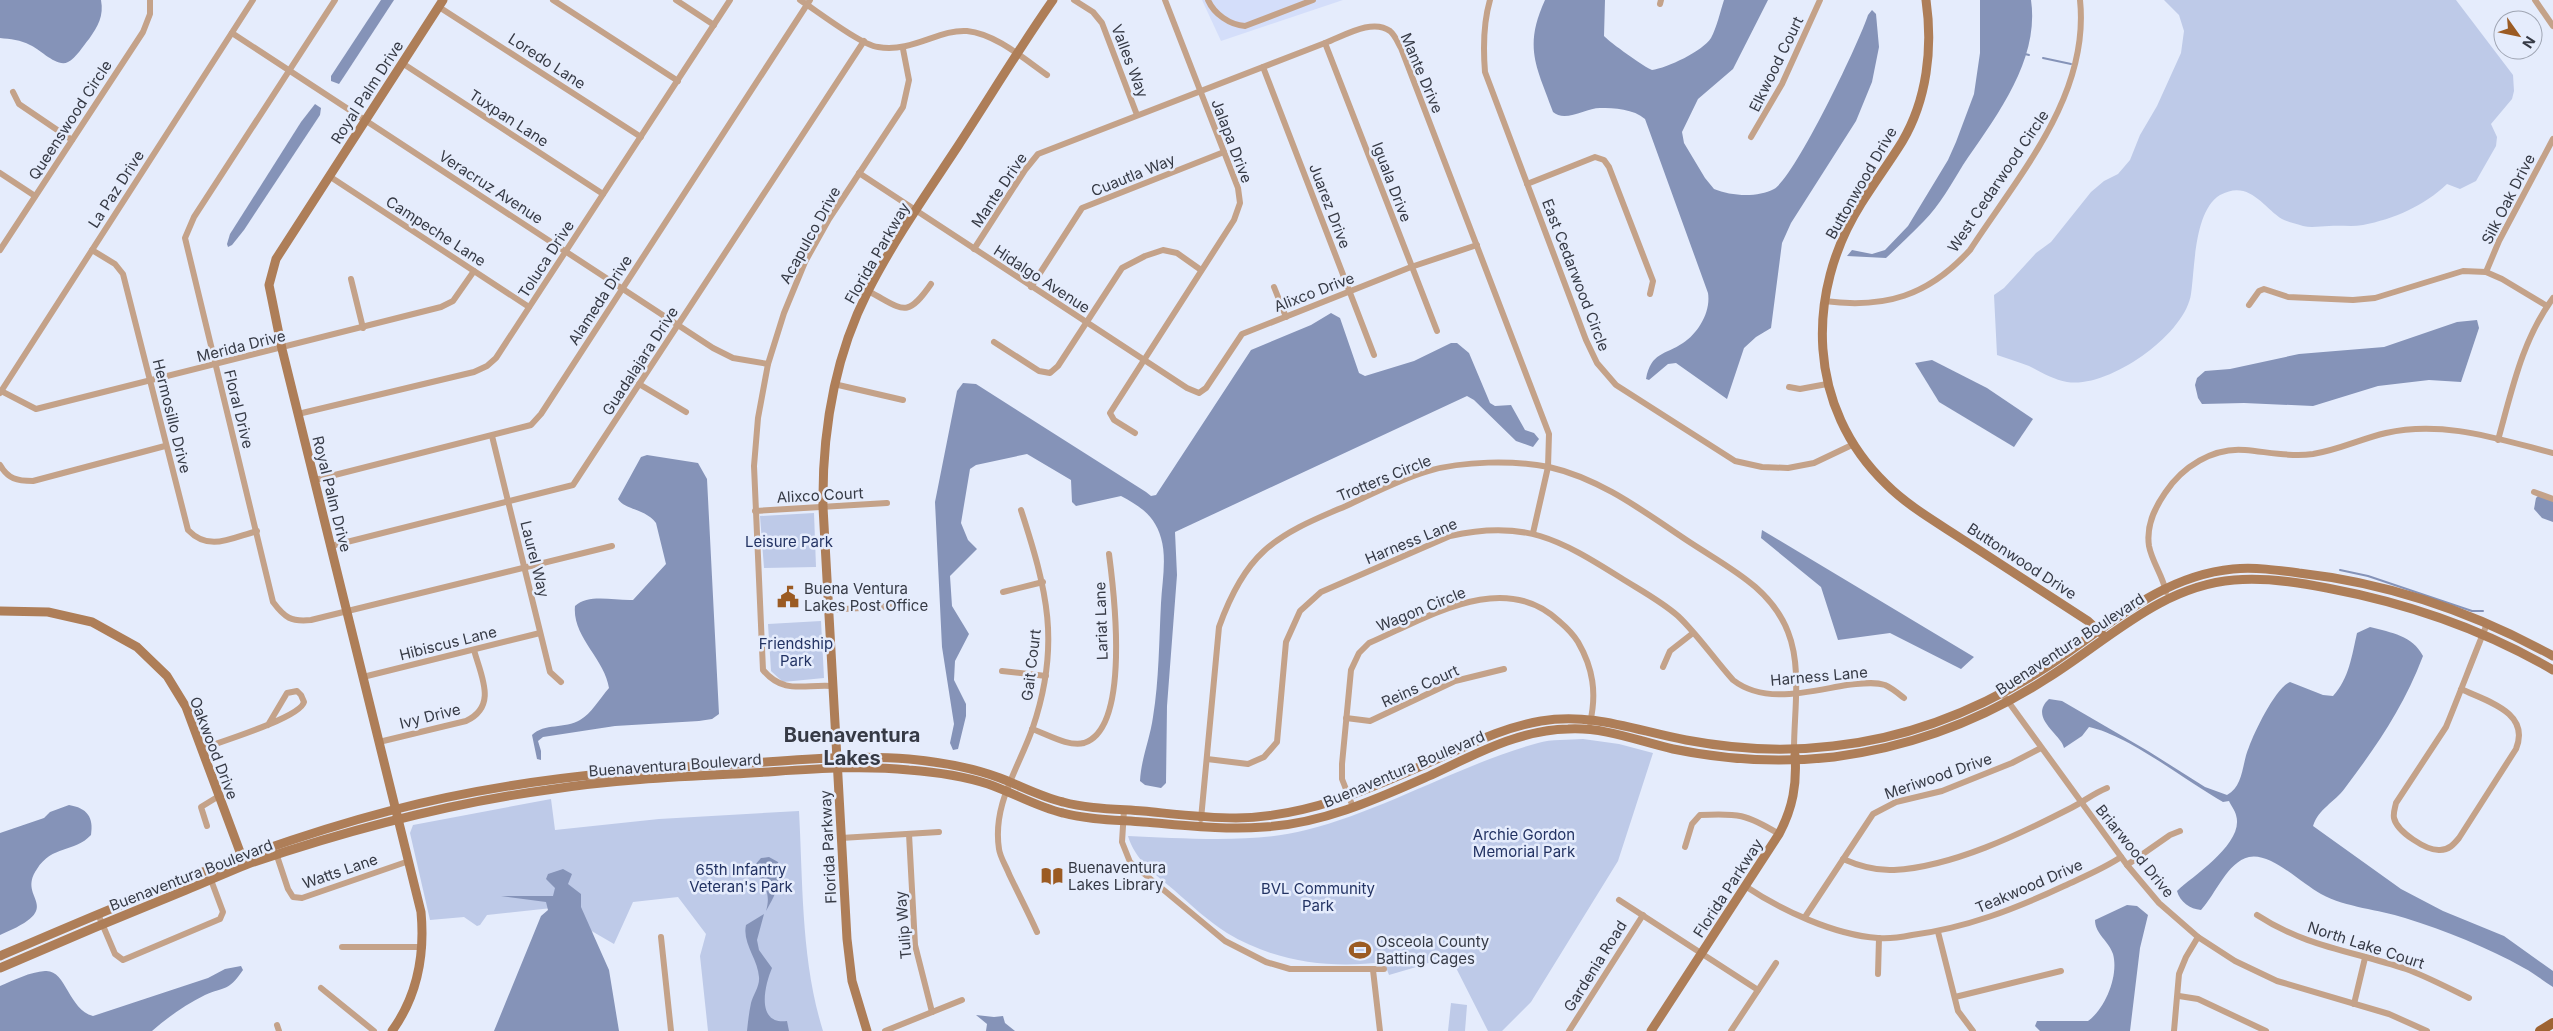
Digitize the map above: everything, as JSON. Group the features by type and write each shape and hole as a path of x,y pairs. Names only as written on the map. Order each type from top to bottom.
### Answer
{"main road":[{"name":"Florida Parkway","path":"867,1031 852,981 847,939 828,610 822,464 834,384 850,332 868,291 916,211 1053,0"},
{"name":"Buttonwood Drive","path":"1926,0 1929,51 1925,81 1915,112 1902,141 1844,235 1833,261 1824,301 1823,355 1827,384 1837,411 1854,444 1886,484 1916,509 2099,630 2106,638"},
{"name":"Royal Palm Drive","path":"392,1031 401,1018 415,986 423,947 421,912 282,349 269,285 276,259 441,3"},
{"name":"Buenaventura Boulevard","path":"0,956 241,856 396,809 492,789 621,770 871,756 972,768 1059,802 1124,810 1234,818 1297,813 1350,798 1516,726 1562,718 1591,719 1679,739 1728,747 1794,749 1835,746 1898,734 1956,715 2002,693 2046,667 2165,587 2188,578 2229,570 2284,571 2344,580 2412,597 2487,624 2553,656"},
{"name":"Buenaventura Boulevard","path":"0,968 244,865 398,819 544,790 616,781 868,767 945,774 987,784 1056,812 1233,829 1271,827 1322,818 1354,807 1516,737 1545,731 1588,729 1673,749 1727,757 1795,760 1875,750 1905,743 1961,725 2008,702 2051,676 2168,598 2212,583 2264,580 2308,584 2389,601 2440,617 2483,634 2553,670"},
{"name":"Oakwood Drive","path":"0,611 48,612 92,622 137,647 167,676 186,706 244,865"},
{"name":"Florida Parkway","path":"1651,1031 1779,834 1792,804 1796,785 1794,749"},
{"path":"2540,1031 2553,1022"}],"street":[{"name":"Queenswood Circle","path":"0,250 142,32 150,14 150,0"},
{"name":"La Paz Drive","path":"1,392 253,0"},
{"name":"Floral Drive","path":"335,0 194,217 185,238 274,602 284,617 295,621 311,620 612,546"},
{"path":"552,0 678,81"},
{"path":"676,0 714,25"},
{"name":"Toluca Drive","path":"298,414 474,372 487,366 496,358 730,0"},
{"path":"800,0 809,2 864,41 876,47 903,48 967,31 990,38 1047,75"},
{"name":"Valles Way","path":"1074,0 1093,12 1102,23 1137,115"},
{"name":"Jalapa Drive","path":"1135,433 1114,420 1110,413 1234,220 1240,203 1238,188 1165,0"},
{"path":"1208,0 1212,8 1220,16 1245,26 1313,0"},
{"name":"East Cedarwood Circle","path":"1490,0 1485,16 1483,44 1485,72 1586,340 1597,363 1616,385 1734,461 1762,467 1788,468 1814,462 1854,444"},
{"name":"Elkwood Court","path":"1750,137 1782,84 1820,0"},
{"name":"West Cedarwood Circle","path":"1824,301 1867,304 1908,296 1931,284 1954,268 1970,250 2053,123 2069,87 2080,46 2080,0"},
{"path":"2535,0 2553,26"},
{"name":"Alameda Drive","path":"315,480 531,425 541,414 809,2"},
{"name":"Loredo Lane","path":"441,3 641,137"},
{"name":"Mante Drive","path":"974,249 1025,170 1038,154 1326,42 1368,27 1382,26 1392,32 1402,48 1549,434 1548,467 1533,533"},
{"name":"Veracruz Avenue","path":"232,33 678,325 733,358 768,364"},
{"name":"Guadalajara Drive","path":"331,546 574,485 864,41"},
{"name":"Iguala Drive","path":"1326,42 1437,331"},
{"name":"Acapulco Drive","path":"832,686 787,687 771,679 763,670 754,466 758,418 768,364 784,313 805,262 859,173 903,107 909,80 903,48"},
{"name":"Tuxpan Lane","path":"402,63 603,194"},
{"name":"Juarez Drive","path":"1263,67 1374,355"},
{"path":"12,92 19,104 72,140"},
{"name":"Silk Oak Drive","path":"2486,272 2499,241 2553,139"},
{"name":"Cuautla Way","path":"1031,287 1082,208 1224,152"},
{"path":"1527,184 1595,158 1604,160 1609,167 1653,281 1650,294"},
{"path":"0,173 35,196"},
{"name":"Hidalgo Avenue","path":"859,173 1187,388"},
{"name":"Campeche Lane","path":"329,176 529,307"},
{"name":"Alixco Drive","path":"1187,388 1199,393 1206,388 1242,334 1411,267 1477,245"},
{"name":"Hermosillo Drive","path":"92,250 115,264 123,274 165,446 188,530 198,540 216,542 257,531"},
{"path":"994,342 1039,371 1050,372 1058,366 1122,268 1144,256 1163,250 1177,253 1202,270"},
{"name":"Merida Drive","path":"1,392 36,409 282,349 441,308 453,301 474,271"},
{"path":"2249,305 2259,292 2264,289 2288,297 2353,300 2375,298 2463,271 2486,272 2502,279 2546,306"},
{"path":"351,278 363,328"},
{"path":"868,291 898,306 909,309 917,304 931,284"},
{"path":"1274,287 1286,317"},
{"path":"2498,440 2519,363 2546,306 2553,298"},
{"path":"639,384 686,412"},
{"path":"834,384 903,400"},
{"path":"1789,387 1800,389 1827,384"},
{"path":"2168,598 2152,556 2149,525 2154,510 2173,482 2201,460 2224,451 2243,450 2288,455 2310,454 2339,450 2385,434 2436,428 2462,431 2553,454"},
{"name":"Laurel Way","path":"492,436 550,672 561,682"},
{"path":"0,465 5,473 17,481 33,481 165,446"},
{"name":"Trotters Circle","path":"1200,826 1219,627 1227,603 1237,585 1264,550 1299,526 1428,471 1480,462 1548,467 1587,479 1618,496 1754,584 1775,606 1788,633 1795,661 1794,749"},
{"path":"2534,492 2553,499"},
{"name":"Alixco Court","path":"755,511 887,503"},
{"name":"Gait Court","path":"1021,510 1043,582 1050,634 1046,676 1032,729 1005,791 997,825 999,851 1037,932"},
{"name":"Harness Lane","path":"1207,759 1248,764 1264,757 1277,742 1286,642 1300,611 1321,592 1450,536 1492,529 1533,533 1571,547 1660,603 1678,617 1732,680 1744,689 1756,693 1795,693 1868,682 1886,685 1904,698"},
{"name":"Lariat Lane","path":"1032,729 1070,743 1084,742 1100,731 1108,714 1117,654 1114,592 1109,554"},
{"path":"1004,592 1043,582"},
{"name":"Wagon Circle","path":"1354,807 1342,779 1351,670 1359,653 1369,643 1462,603 1492,596 1530,602 1549,612 1574,636 1587,658 1593,680 1591,719 1588,729"},
{"path":"828,610 894,606"},
{"path":"2461,689 2510,713 2518,724 2520,736 2516,749 2459,838 2450,847 2437,850 2428,847 2399,828 2394,813 2396,803 2446,727 2461,689 2487,624"},
{"name":"Hibiscus Lane","path":"363,677 540,633"},
{"path":"1664,667 1670,651 1693,633"},
{"name":"Ivy Drive","path":"379,742 466,721 475,717 485,702 485,692 474,650"},
{"name":"Reins Court","path":"1346,718 1370,721 1455,681 1504,669"},
{"path":"1002,671 1046,676"},
{"path":"202,749 268,725 300,711 304,702 301,695 296,691 287,693 268,725"},
{"name":"Briarwood Drive","path":"2002,693 2121,856 2158,903 2198,937 2236,961 2276,981 2390,1014 2427,1031"},
{"name":"Meriwood Drive","path":"1805,917 1873,814 1896,802 1951,787 2012,763 2041,748"},
{"path":"1842,859 1861,867 1894,870 1926,865 1984,848 2107,788"},
{"path":"206,826 201,806 218,796"},
{"path":"1124,810 1122,842 1130,862 1225,941 1266,962 1290,969 1384,969"},
{"path":"1685,847 1692,824 1700,815 1736,814 1753,818 1779,834"},
{"path":"2127,864 2170,834 2180,831"},
{"path":"841,838 939,832"},
{"name":"Tulip Way","path":"909,834 915,945 932,1012"},
{"name":"Watts Lane","path":"277,856 288,889 293,897 302,898 409,861"},
{"name":"Teakwood Drive","path":"1745,886 1764,899 1834,930 1879,938 1938,932 1972,923 2019,907 2104,867 2121,856"},
{"path":"98,914 115,954 123,960 220,919 223,912 211,880"},
{"path":"1619,900 1758,990"},
{"name":"Gardenia Road","path":"1569,1031 1642,915"},
{"name":"North Lake Court","path":"2256,915 2270,924 2319,945 2406,969 2469,998"},
{"path":"85,920 89,930"},
{"path":"1938,932 1958,1011 1972,1031"},
{"path":"661,937 671,1031"},
{"path":"2174,1031 2179,974 2186,957 2198,937"},
{"path":"1878,974 1879,938"},
{"path":"342,948 423,947"},
{"path":"2354,1004 2365,958"},
{"path":"1731,1031 1776,963"},
{"path":"1373,970 1380,1031"},
{"path":"1955,997 2061,971"},
{"path":"322,988 374,1031"},
{"path":"2178,996 2198,999 2255,1029 2266,1031"},
{"path":"885,1031 962,1000"}],"shaded area":[{"path":"0,0 101,0 102,11 98,25 89,39 74,58 64,63 54,60 27,43 0,38"},
{"path":"381,0 394,0 339,84 331,81 331,76"},
{"path":"1202,0 1343,0 1221,41"},
{"path":"1545,0 1605,0 1604,36 1652,70 1659,69 1684,58 1707,43 1715,29 1724,0 1768,0 1733,69 1698,99 1682,132 1684,143 1705,178 1714,189 1744,195 1767,192 1774,189 1784,179 1811,136 1868,15 1872,10 1876,14 1879,47 1872,82 1856,121 1791,223 1782,243 1771,328 1756,337 1744,348 1727,399 1676,363 1668,364 1649,380 1646,379 1648,370 1655,359 1683,343 1694,334 1705,315 1708,293 1645,119 1630,111 1611,108 1594,109 1569,116 1558,115 1553,112 1538,69 1534,45 1538,17"},
{"path":"1980,0 2031,0 2032,23 2029,45 2022,67 2012,88 1945,194 1924,221 1886,258 1847,256 1852,250 1872,254 1885,250 1908,226 1948,160 1974,94 1980,53"},
{"path":"315,104 321,108 320,115 244,230 232,245 228,247 230,234 301,122"},
{"path":"1331,313 1340,318 1359,373 1365,376 1414,361 1451,343 1457,343 1469,353 1490,403 1495,406 1511,405 1525,430 1534,433 1539,439 1533,447 1516,441 1474,400 1467,396 1175,532 1177,575 1167,706 1166,783 1161,788 1145,785 1140,781 1153,717 1164,562 1163,546 1155,524 1140,508 1121,496 1076,506 1072,502 1071,480 1027,454 976,465 970,469 961,523 968,540 977,549 950,576 952,606 969,634 955,661 954,680 966,704 966,716 958,749 953,750 950,743 954,724 942,647 935,502 957,391 963,383 976,384 1151,496 1156,495 1251,350 1311,325"},
{"path":"2477,320 2479,328 2461,382 2429,380 2378,386 2313,406 2244,403 2202,404 2198,398 2195,385 2197,378 2205,371 2230,369 2299,354 2384,347 2457,322"},
{"path":"1932,360 1987,388 2033,419 2014,447 1939,402 1915,363"},
{"path":"647,455 698,463 707,479 719,714 712,719 699,721 615,726 543,737 538,741 541,760 537,759 532,735 542,729 574,723 580,720 592,710 609,688 602,667 578,628 575,606 587,600 602,598 633,600 666,564 656,523 652,518 621,503 618,499 641,457"},
{"path":"2539,495 2553,497 2553,522 2542,518 2534,509 2536,498"},
{"path":"1762,530 1974,657 1961,669 1890,633 1838,640 1821,587 1761,538"},
{"path":"2370,627 2394,633 2407,639 2413,643 2423,656 2407,692 2379,741 2341,793 2319,815 2313,826 2401,889 2443,911 2504,936 2553,971 2553,987 2510,960 2451,934 2395,915 2331,899 2267,859 2249,857 2241,860 2222,879 2201,910 2189,906 2183,902 2177,891 2216,858 2233,836 2237,826 2236,815 2229,801 2223,802 2121,739 2089,727 2082,736 2064,748 2042,713 2043,706 2049,699 2062,701 2205,787 2227,795 2233,791 2240,780 2252,740 2266,711 2278,693 2290,682 2323,695 2333,696 2343,682 2357,633"},
{"path":"69,805 80,808 88,814 92,829 91,835 78,845 56,852 43,861 32,880 37,910 32,917 21,925 0,935 0,833 44,818 50,812"},
{"path":"769,857 778,862 779,877 775,893 766,911 768,904 767,892 754,866 761,858"},
{"path":"563,869 572,874 568,884 581,894 581,907 609,970 619,1031 494,1031 541,916 548,910 546,902 501,896 553,896 555,888 546,879 548,874"},
{"path":"2127,905 2137,906 2148,915 2140,948 2130,1031 2040,1031 2035,1026 2037,1021 2088,1021 2100,1009 2112,982 2114,963 2111,949 2097,929 2095,920"},
{"path":"764,914 757,940 759,950 772,968 765,994 765,1003 770,1017 777,1021 787,1021 789,1031 747,1031 751,1003 759,977 746,938 746,925"},
{"path":"241,966 243,970 230,985 191,1003 152,1031 0,1031 0,986 34,973 45,971 52,972 58,976 78,1006 93,1016 208,978 225,969"},
{"path":"976,1015 1003,1016 1005,1023 1015,1031 986,1031 987,1024"}],"green space":[{"path":"2164,0 2456,0 2493,49 2493,60 2502,60 2513,75 2514,91 2512,99 2491,124 2497,137 2496,146 2476,181 2460,189 2447,184 2429,199 2386,219 2359,226 2306,227 2282,219 2255,196 2247,192 2239,190 2230,191 2220,195 2211,203 2200,226 2191,294 2186,310 2175,326 2160,342 2123,368 2103,377 2084,382 2067,382 1997,355 1994,295 2004,288 2036,253 2051,242 2091,192 2104,181 2118,174 2130,160 2140,135 2157,106 2181,53 2184,31 2179,15"},
{"name":"Leisure Park","path":"814,513 816,567 764,568 760,516"},
{"name":"Friendship Park","path":"821,621 824,678 783,682 771,671 768,624"},
{"path":"1583,739 1619,744 1653,753 1618,861 1531,1002 1502,1031 1488,1031 1449,954 1423,965 1389,975 1384,962 1343,965 1323,964 1284,957 1264,951 1227,933 1200,913 1146,866 1135,852 1128,836 1241,839 1306,830 1365,811 1508,752 1554,740"},
{"name":"65th Infantry Veteran's Park","path":"551,799 555,830 659,819 799,811 804,922 811,977 823,1031 708,1031 700,956 706,934 678,897 633,902 614,944 552,908 487,915 480,925 477,926 464,917 430,920 410,833 413,825"},
{"path":"1451,1003 1467,1005 1465,1031 1448,1031"}],"waterway":[{"path":"2025,54 2029,55"},
{"path":"2043,58 2071,64"},
{"path":"2340,570 2368,576 2472,611 2483,611"}],"place":[{"name":"Buena Ventura Lakes Post Office","path":"788,597"},
{"name":"Buenaventura Lakes Library","path":"1052,876"},
{"name":"Osceola County Batting Cages","path":"1360,950"}],"district":[{"name":"Buenaventura Lakes","path":"852,746"}],"park label":[{"name":"Archie Gordon Memorial Park","path":"1524,842"},
{"name":"BVL Community Park","path":"1318,896"}]}
